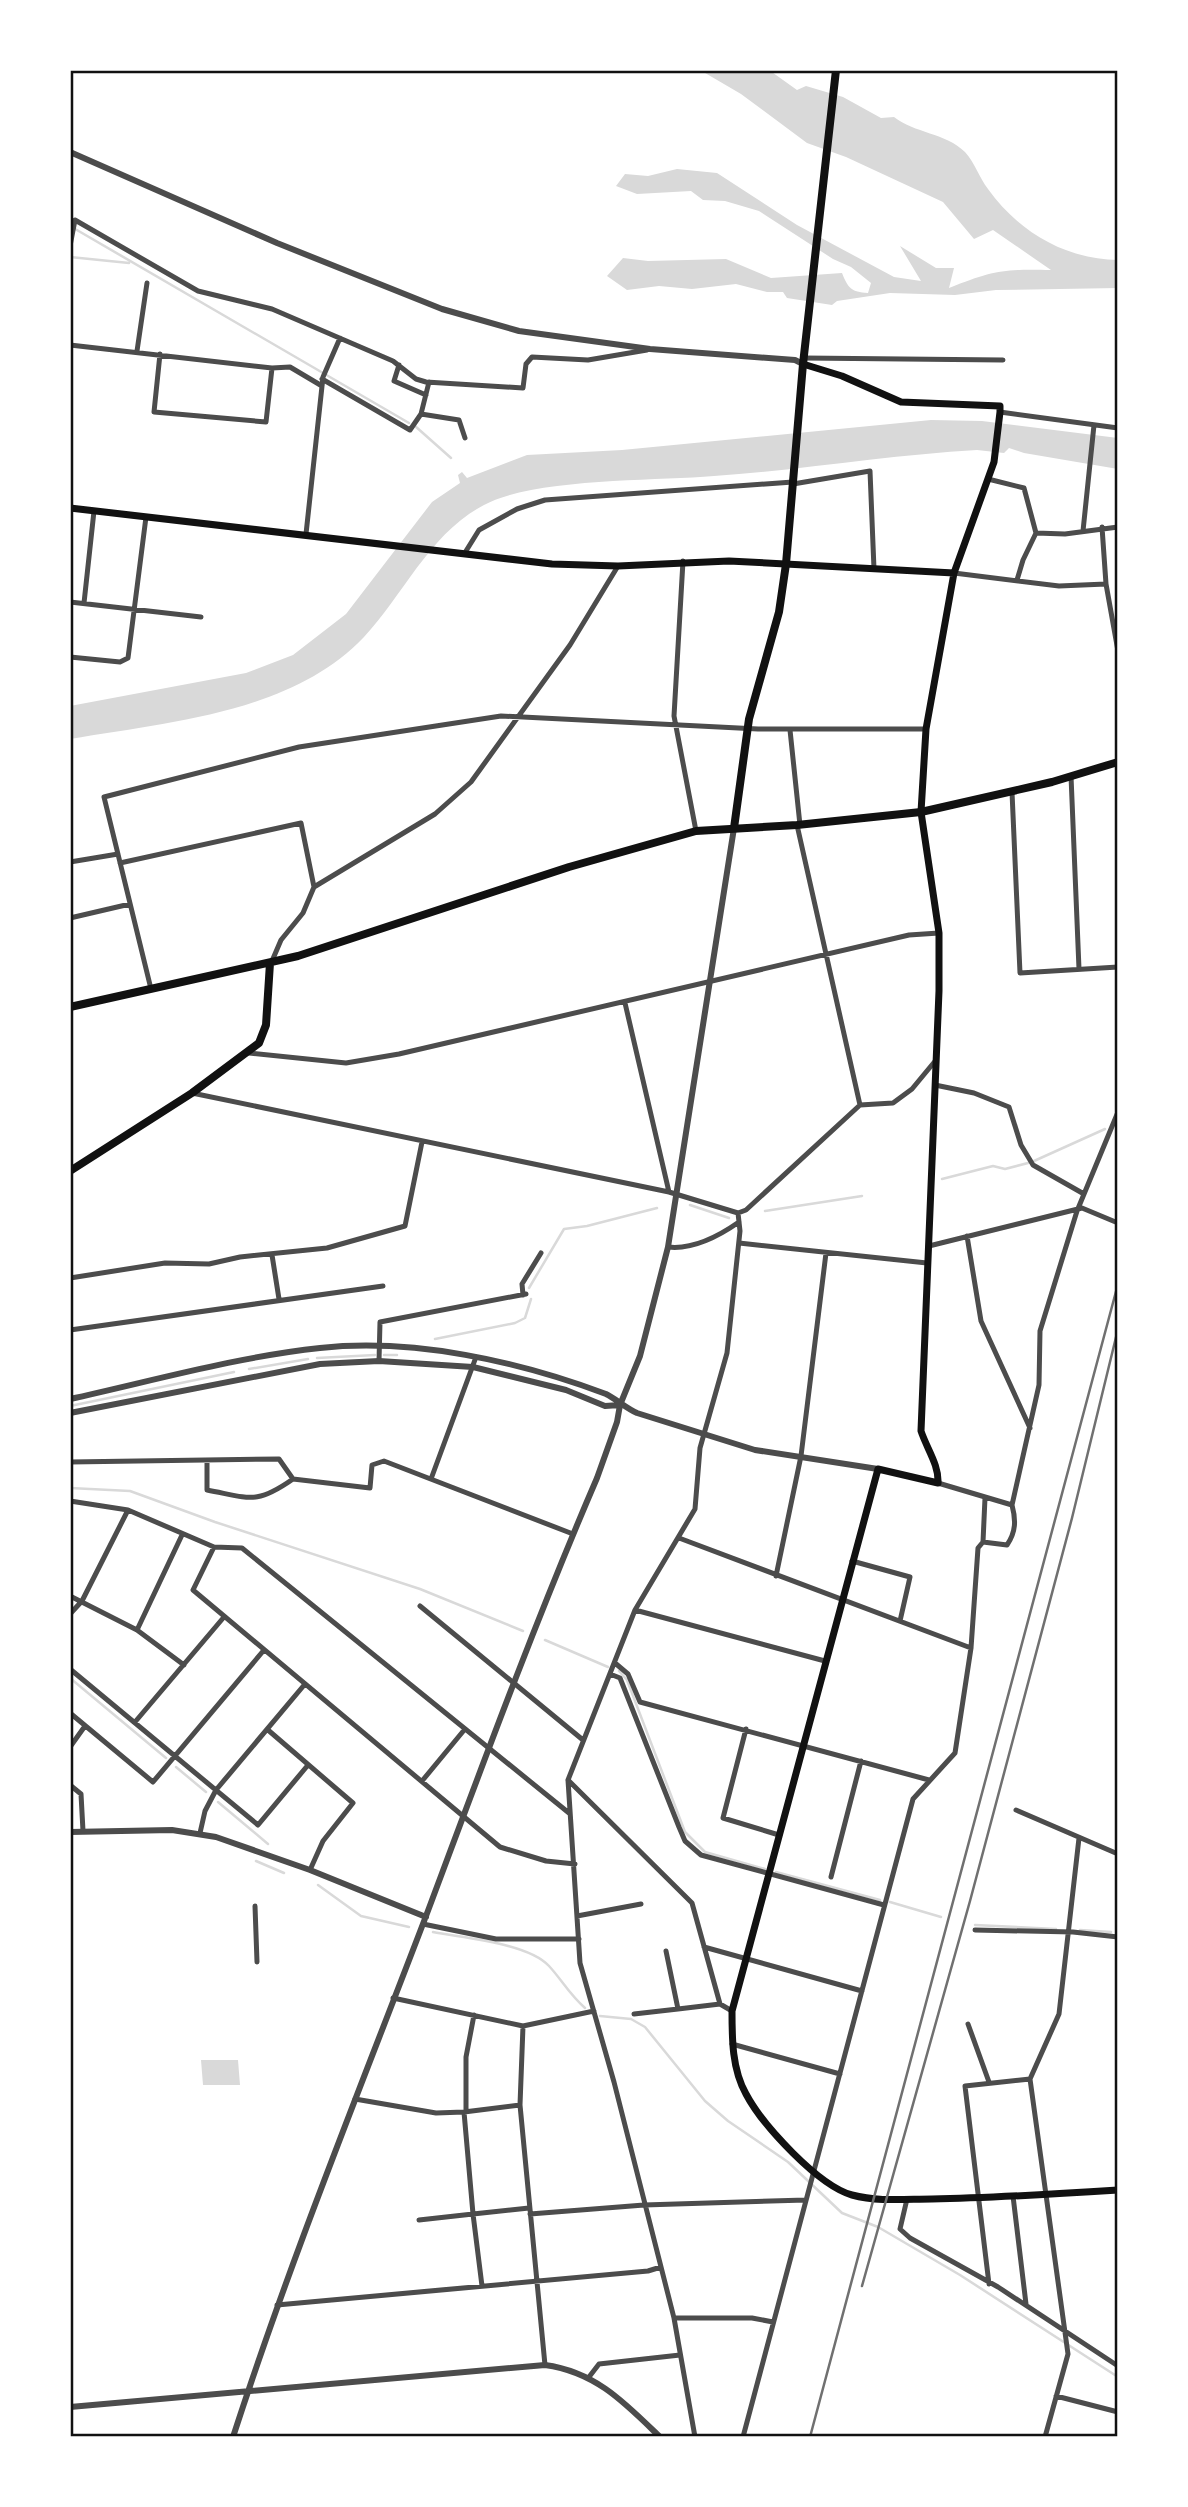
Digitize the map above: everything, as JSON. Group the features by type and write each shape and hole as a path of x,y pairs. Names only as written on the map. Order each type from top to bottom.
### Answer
{"main road":[{"path":"734,828 748,726 779,612 786,564 803,361 836,70"},
{"path":"803,361 901,402 1000,406 1000,412 994,462 954,573 926,729 921,812 939,933 921,1431 928,1453 939,1469 938,1483 878,1469 732,2011 732,2044 746,2095 780,2139 834,2189 853,2196 906,2199 1118,2190"},
{"path":"70,508 377,544 466,551 552,564 618,566 682,561 954,573"},
{"path":"70,1007 270,963 569,867 696,831 798,825 921,812 1012,792 1118,762"},
{"path":"70,1171 192,1093 259,1043 265,1026 270,963"}],"street":[{"path":"70,152 277,243 442,309 519,331 650,349 803,361 1003,360"},
{"path":"70,246 75,220 198,291 272,309 399,365 415,379 429,382 523,388 526,364 532,357 588,360 650,349"},
{"path":"137,351 147,283"},
{"path":"306,534 322,381 340,338"},
{"path":"70,345 272,368 290,367 322,381 410,429 421,414 429,382"},
{"path":"160,354 154,412 266,422 272,368"},
{"path":"399,365 394,382 426,395"},
{"path":"1000,412 1095,428 1118,428"},
{"path":"421,414 458,420 466,438"},
{"path":"1083,531 1095,428"},
{"path":"466,551 479,530 517,509 545,500 793,482 870,471 874,569"},
{"path":"988,480 1024,488 1036,533 1017,580"},
{"path":"83,603 94,511"},
{"path":"70,657 120,662 128,658 146,517"},
{"path":"1102,527 1106,584 1118,651"},
{"path":"1036,533 1118,527"},
{"path":"682,561 675,724 696,831"},
{"path":"314,887 435,814 471,782 604,593 618,566"},
{"path":"954,573 1059,586 1106,584"},
{"path":"70,601 201,617"},
{"path":"151,989 104,797 299,747 501,716 790,730 926,729"},
{"path":"790,730 798,825 860,1105"},
{"path":"1071,776 1079,969"},
{"path":"1012,792 1020,973 1118,967"},
{"path":"121,863 301,823 314,887 303,913 281,940 270,963"},
{"path":"233,2437 277,2305 462,1815 605,1455 620,1405 640,1356 679,1195 734,828"},
{"path":"70,862 118,854"},
{"path":"70,918 130,904"},
{"path":"249,1053 346,1063 412,1051 709,984 909,935 939,933"},
{"path":"625,1003 669,1192"},
{"path":"192,1093 669,1192 738,1213 746,1210 860,1105 892,1103 912,1089 936,1060"},
{"path":"935,1085 974,1093 1009,1107 1021,1145 1033,1165 1084,1194"},
{"path":"983,1542 1006,1545 1013,1536 1015,1517 1012,1505 1040,1385 1040,1331 1077,1211 1118,1112"},
{"path":"70,1278 165,1263 209,1264 240,1257 327,1248 405,1226 422,1142"},
{"path":"929,1246 1082,1208 1118,1223"},
{"path":"695,2437 674,2318 580,1963 568,1780 635,1610 695,1509 704,1435 727,1353 739,1243 738,1213"},
{"path":"668,1247 677,1248 718,1237 739,1222"},
{"path":"967,1237 981,1321 1031,1430"},
{"path":"739,1243 927,1264"},
{"path":"379,1361 380,1322 525,1294 522,1284 541,1253"},
{"path":"776,1576 801,1456 825,1253"},
{"path":"272,1255 279,1300"},
{"path":"70,1330 383,1286"},
{"path":"70,1399 269,1356 321,1348 379,1347 476,1357 609,1395 620,1405 755,1450 878,1469"},
{"path":"431,1479 476,1357"},
{"path":"70,1413 320,1364 379,1361 473,1367 566,1390 605,1406 620,1405"},
{"path":"70,1462 279,1459 293,1479"},
{"path":"207,1460 207,1490 255,1499 268,1496 293,1479 370,1488 372,1465 384,1461 573,1534"},
{"path":"938,1483 1012,1505"},
{"path":"743,2437 913,1799 956,1753 971,1648 978,1548 983,1542 985,1498"},
{"path":"70,1501 128,1510 182,1535 214,1546 242,1548 569,1812"},
{"path":"70,1614 82,1601 128,1510"},
{"path":"137,1630 182,1535"},
{"path":"679,1538 971,1648"},
{"path":"214,1546 193,1590 500,1847 546,1861 575,1864"},
{"path":"852,1561 910,1577 900,1621"},
{"path":"70,1596 137,1630 184,1665"},
{"path":"420,1606 583,1740"},
{"path":"635,1610 825,1661"},
{"path":"135,1722 224,1617"},
{"path":"70,1713 153,1782 264,1650"},
{"path":"615,1663 628,1674 640,1702 929,1780"},
{"path":"70,1670 258,1825 308,1765"},
{"path":"610,1674 620,1678 685,1841 701,1855 884,1905"},
{"path":"200,1833 205,1811 216,1790 305,1684"},
{"path":"70,1746 86,1726"},
{"path":"422,1781 466,1729"},
{"path":"746,1729 723,1818 779,1835"},
{"path":"268,1730 353,1803 323,1841 310,1870"},
{"path":"831,1877 861,1761"},
{"path":"568,1780 692,1903 720,2004"},
{"path":"70,1785 82,1794 83,1831"},
{"path":"1016,1810 1118,1854"},
{"path":"70,1832 172,1830 200,1833 240,1844 310,1870 424,1920 496,1939 579,1939"},
{"path":"1045,2437 1068,2354 1030,2078 1059,2014 1066,1933 1079,1838"},
{"path":"577,1916 641,1904"},
{"path":"255,1906 257,1962"},
{"path":"975,1930 1118,1937"},
{"path":"704,1947 862,1991"},
{"path":"666,1951 678,2009"},
{"path":"393,1998 523,2026 594,2011"},
{"path":"634,2014 720,2004 732,2011"},
{"path":"474,2015 466,2057 465,2112 482,2286"},
{"path":"968,2024 989,2082"},
{"path":"523,2026 520,2105 545,2365"},
{"path":"732,2044 840,2074"},
{"path":"989,2284 965,2086 1030,2078"},
{"path":"355,2099 436,2113 520,2105"},
{"path":"1013,2196 1027,2305"},
{"path":"906,2199 900,2230 1027,2305 1066,2337 1118,2366"},
{"path":"419,2220 473,2214 644,2205 806,2200"},
{"path":"277,2305 648,2271 661,2267"},
{"path":"674,2318 752,2318 773,2322"},
{"path":"589,2377 599,2364 680,2355"},
{"path":"70,2407 545,2365 567,2368 589,2377 617,2395 660,2437"},
{"path":"1056,2396 1118,2412"}],"shaded area":[{"path":"700,70 769,70 797,90 806,86 843,97 881,118 894,117 911,127 949,141 965,152 1000,204 1029,230 1080,255 1118,260 1118,288 996,290 955,295 890,293 837,301 832,305 787,298 783,292 767,292 736,284 692,289 659,286 627,290 607,276 623,258 648,261 726,259 771,278 842,273 851,288 868,293 871,283 851,267 833,259 759,211 725,201 703,200 691,191 637,194 616,186 625,174 648,176 677,169 717,173 797,225 894,277 921,281 900,246 936,268 954,268 949,288 999,272 1051,270 993,230 974,239 943,202 846,157 807,143 741,94"},
{"path":"931,420 982,421 1118,438 1118,469 1009,448 1004,453 977,450 944,452 747,473 563,485 506,496 484,505 448,531 364,637 335,663 302,683 227,710 148,727 70,739 70,706 246,673 293,655 346,614 432,502 460,483 458,475 462,472 467,478 527,455 622,450"},
{"path":"201,2060 238,2060 240,2085 203,2085"}],"waterway":[{"path":"70,226 409,423"},
{"path":"70,257 129,263"},
{"path":"415,426 451,458"},
{"path":"1034,1161 1105,1129"},
{"path":"942,1179 993,1166 1005,1169 1028,1163"},
{"path":"765,1211 862,1196"},
{"path":"690,1205 729,1218"},
{"path":"529,1288 564,1229 587,1226 657,1208"},
{"path":"435,1339 515,1323 525,1318 531,1299"},
{"path":"317,1358 375,1355"},
{"path":"384,1355 397,1355"},
{"path":"249,1369 308,1359"},
{"path":"70,1406 234,1372"},
{"path":"70,1488 130,1491 215,1522 420,1589 523,1631"},
{"path":"545,1640 608,1667"},
{"path":"619,1671 627,1680 685,1832 705,1852 765,1869"},
{"path":"70,1678 166,1758"},
{"path":"176,1767 206,1792"},
{"path":"218,1802 268,1844"},
{"path":"256,1861 284,1873"},
{"path":"776,1872 880,1900"},
{"path":"318,1885 361,1916 409,1927"},
{"path":"890,1902 941,1917"},
{"path":"975,1925 1056,1929"},
{"path":"1080,1930 1111,1932"},
{"path":"433,1932 511,1947 539,1958 585,2008"},
{"path":"600,2016 631,2019 645,2027 705,2101 728,2121 788,2162 842,2213 878,2227 960,2275 1118,2377"}],"railway":[{"path":"810,2437 1118,1284"},
{"path":"862,2286 970,1901 1072,1518 1118,1329"}]}
